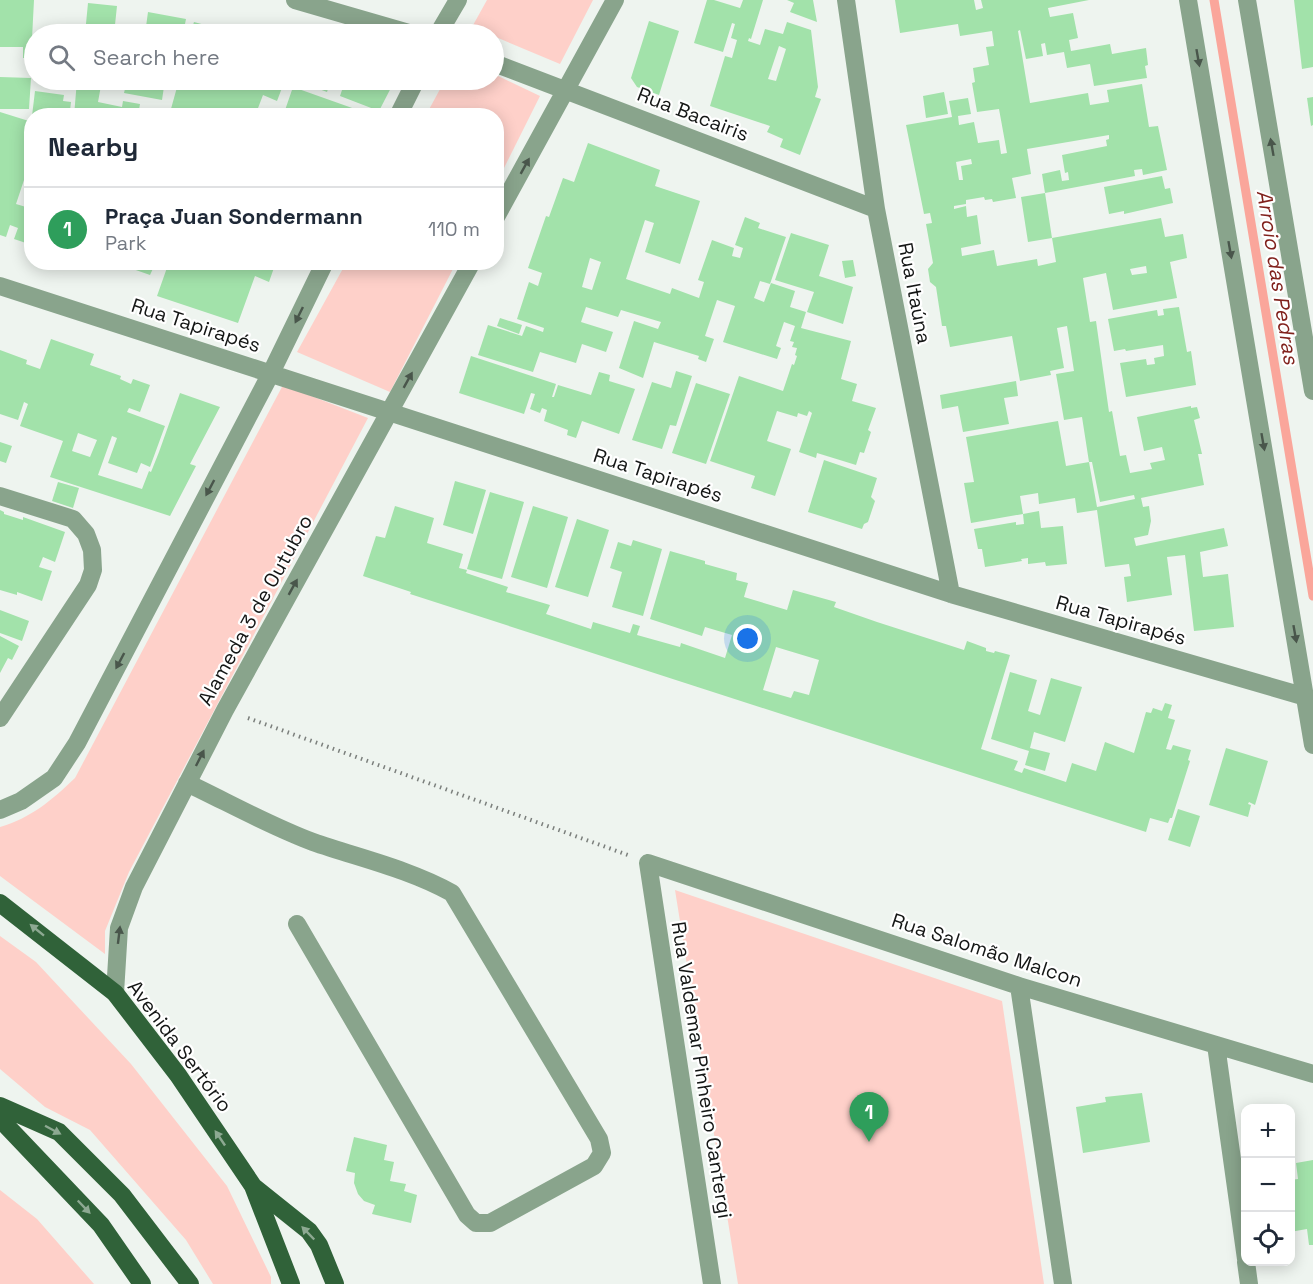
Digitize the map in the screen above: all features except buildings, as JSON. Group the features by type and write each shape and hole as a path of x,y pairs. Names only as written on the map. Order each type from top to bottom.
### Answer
{"main road":[{"name":"Avenida Sertório","path":"0,903 115,993 178,1075 253,1186 291,1284"},
{"path":"0,1106 59,1132 122,1195 190,1284"},
{"path":"0,1119 101,1225 142,1284"},
{"name":"Avenida Sertório","path":"253,1186 309,1231 319,1245 334,1284"}],"street":[{"path":"295,0 378,24"},
{"path":"444,24 458,0"},
{"path":"504,203 615,0"},
{"name":"Rua Itaúna","path":"846,0 876,208 951,594"},
{"path":"1188,0 1313,745"},
{"path":"1247,0 1313,391"},
{"name":"Rua Bacairis","path":"504,67 876,208"},
{"path":"402,108 411,90"},
{"path":"0,810 21,801 54,778 77,743 271,373 321,270"},
{"name":"Alameda 3 de Outubro","path":"115,993 119,928 134,888 225,710 468,270"},
{"name":"Rua Tapirapés","path":"0,286 951,594 1306,697"},
{"path":"0,496 73,519 86,534 92,550 93,570 88,585 0,718"},
{"path":"188,783 272,825 428,880 452,893 599,1139 602,1153 594,1166 490,1223 476,1223 467,1215 297,924"},
{"name":"Rua Salomão Malcon","path":"648,863 1019,986 1313,1074"},
{"name":"Rua Valdemar Pinheiro Cantergi","path":"648,863 712,1284"},
{"path":"1019,986 1063,1284"},
{"path":"1216,1045 1241,1224"},
{"path":"1247,1266 1249,1284"}],"path":[{"path":"225,710 648,863"}],"shaded area":[{"path":"487,0 593,0 560,64 504,40 504,24 474,24"},
{"path":"504,79 540,96 504,168 504,108 430,108 440,90 504,90"},
{"path":"342,270 452,270 390,392 297,352"},
{"path":"283,385 368,418 129,872 105,931 105,954 0,876 0,827 22,819 58,794 75,778"},
{"path":"675,890 1002,1001 1044,1284 738,1284"},
{"path":"0,936 36,962 131,1064 227,1186 271,1277 271,1284 213,1284 186,1240 90,1130 45,1107 0,1069"},
{"path":"0,1190 37,1219 94,1284 0,1284"}],"waterway":[{"name":"Arroio das Pedras","path":"1214,0 1313,596"}],"place":[{"name":"Praça Juan Sondermann","path":"869,1142"}]}
